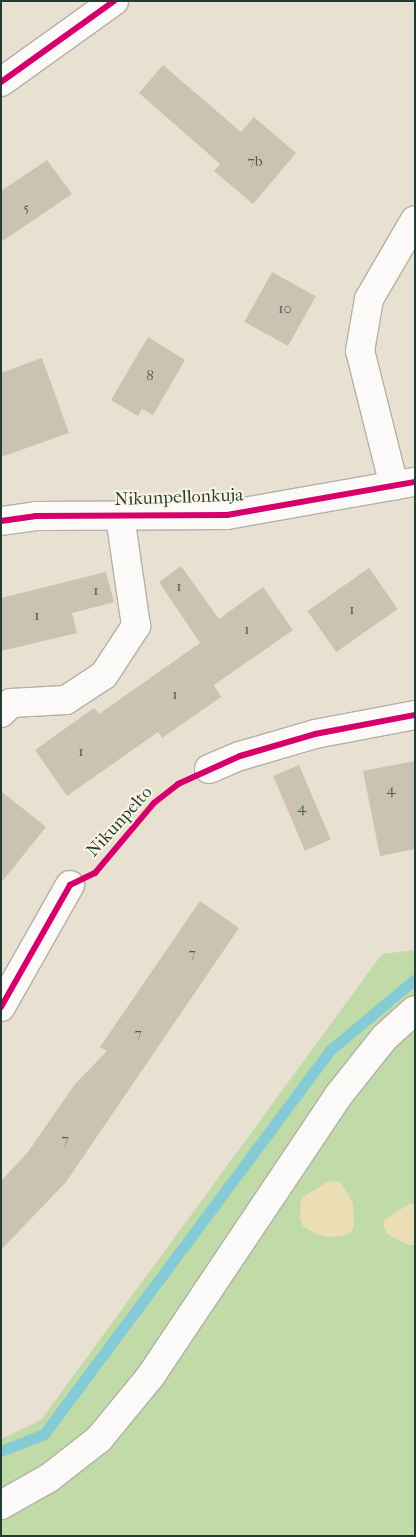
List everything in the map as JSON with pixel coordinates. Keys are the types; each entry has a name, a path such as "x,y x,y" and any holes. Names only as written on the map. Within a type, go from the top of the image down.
{"street":[{"path":"1,82 114,1"},
{"path":"404,484 360,352 369,299 415,220"},
{"name":"Nikunpellonkuja","path":"1,521 35,516 227,515 404,484"},
{"path":"1,713 11,703 66,700 104,675 136,626 120,516"},
{"path":"209,769 240,756 315,734 415,715"},
{"path":"1,1007 70,885"},
{"path":"1,1505 49,1478 98,1439 150,1377 338,1096 385,1037 415,1010"}],"green space":[{"path":"415,950 415,1536 1,1536 1,1439 41,1420 382,954"}],"sand":[{"path":"329,1181 340,1182 353,1203 354,1226 351,1232 343,1236 325,1237 314,1233 303,1226 300,1219 301,1198"},
{"path":"409,1204 415,1205 415,1245 408,1245 387,1234 384,1226 384,1220"}],"building":[{"path":"163,65 241,132 254,117 296,153 253,204 214,171 220,164 139,93"},
{"path":"47,160 72,194 1,242 1,191"},
{"path":"272,272 316,296 288,346 244,322"},
{"path":"148,337 185,360 153,415 142,409 138,416 111,400"},
{"path":"42,358 69,433 1,457 1,373"},
{"path":"181,566 219,619 263,587 293,630 214,685 221,697 162,738 158,732 67,796 35,750 94,708 99,714 200,643 159,582"},
{"path":"369,568 398,609 336,652 308,611"},
{"path":"106,572 114,602 72,613 77,633 1,651 1,598"},
{"path":"415,761 415,849 380,856 363,771"},
{"path":"299,765 331,840 305,851 273,776"},
{"path":"1,791 46,827 1,883"},
{"path":"200,901 239,928 66,1182 1,1250 1,1181 28,1152 75,1084 107,1051 100,1047"}],"waterway":[{"path":"1,1451 44,1434 329,1051 415,979"}],"cycle path":[{"path":"1,82 114,1"},
{"path":"1,521 35,516 227,515 415,482"},
{"name":"Nikunpelto","path":"1,1007 70,885 95,873 154,803 178,784 240,756 315,734 415,715"}]}
